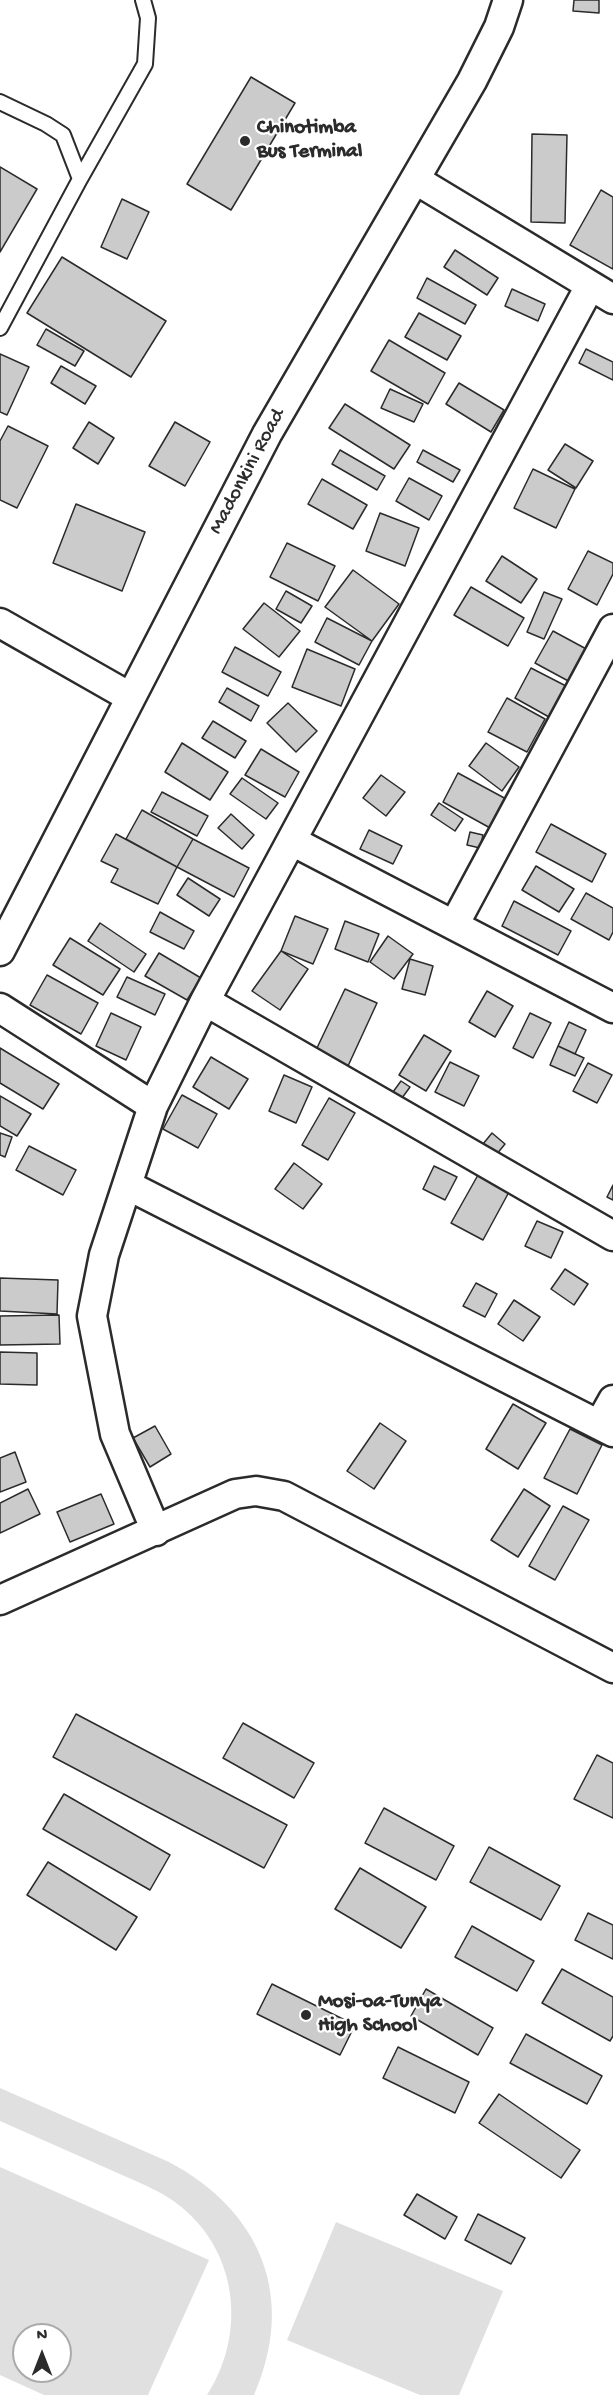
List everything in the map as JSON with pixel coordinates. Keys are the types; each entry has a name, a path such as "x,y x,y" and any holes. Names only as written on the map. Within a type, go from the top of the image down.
{"street":[{"name":"Madonkini Road","path":"0,951 267,434 472,81 499,27 508,0"},
{"path":"156,1531 115,1434 92,1316 104,1254 153,1106 205,1001 292,841 601,293 416,180"},
{"path":"0,623 130,697"},
{"path":"454,925 613,629"},
{"path":"292,841 613,1008"},
{"path":"205,1001 613,1236"},
{"path":"0,1008 153,1106"},
{"path":"127,1185 606,1428 613,1400"},
{"path":"0,1600 235,1494 256,1491 284,1496 613,1668"}],"lane":[{"path":"0,328 145,64 148,18 143,0"},
{"path":"0,102 63,135 80,179"}],"shaded area":[{"path":"0,2088 169,2162 201,2182 227,2205 248,2231 262,2260 270,2291 272,2324 266,2359 254,2395 207,2395 219,2372 227,2348 231,2324 231,2299 226,2275 217,2251 204,2230 186,2211 157,2191 0,2121"},
{"path":"0,2167 209,2260 148,2395 44,2395 18,2383 72,2383 72,2323 12,2323 12,2380 0,2375"},
{"path":"336,2222 503,2291 459,2395 420,2395 287,2340"}],"building":[{"path":"574,0 599,0 599,13 573,11"},
{"path":"251,77 295,103 231,210 187,184"},
{"path":"532,134 567,135 565,223 531,222"},
{"path":"0,167 37,189 0,252"},
{"path":"601,190 613,197 613,269 570,245"},
{"path":"122,199 149,212 127,259 101,247"},
{"path":"455,250 498,278 487,295 444,267"},
{"path":"62,257 166,321 131,377 27,313"},
{"path":"427,278 476,305 465,324 417,298"},
{"path":"512,289 545,304 538,321 505,306"},
{"path":"419,313 461,336 447,360 405,337"},
{"path":"46,329 84,351 75,366 37,345"},
{"path":"389,340 445,373 428,404 371,371"},
{"path":"586,349 613,362 613,380 579,363"},
{"path":"0,354 29,367 7,415 0,412"},
{"path":"61,366 96,386 85,404 51,383"},
{"path":"459,383 504,410 491,432 446,404"},
{"path":"390,389 423,404 414,422 381,408"},
{"path":"345,404 410,445 394,469 329,428"},
{"path":"89,422 114,438 98,464 73,448"},
{"path":"175,422 210,442 185,486 149,466"},
{"path":"8,426 48,446 17,508 0,500 0,441"},
{"path":"565,444 593,461 576,488 548,470"},
{"path":"340,450 385,476 377,490 332,464"},
{"path":"423,450 460,470 453,482 417,462"},
{"path":"533,469 575,489 556,528 514,508"},
{"path":"409,478 442,496 429,520 396,501"},
{"path":"322,479 367,505 353,529 308,504"},
{"path":"76,504 145,532 122,591 53,563"},
{"path":"380,513 419,528 405,566 366,551"},
{"path":"287,543 335,566 318,601 270,577"},
{"path":"588,551 613,563 613,574 597,605 568,589"},
{"path":"502,556 537,579 521,603 486,581"},
{"path":"353,570 399,604 372,641 325,607"},
{"path":"471,587 524,618 508,646 454,615"},
{"path":"286,591 312,606 301,623 276,609"},
{"path":"544,592 562,599 544,639 527,632"},
{"path":"264,603 300,631 279,657 243,629"},
{"path":"327,618 372,641 359,665 315,642"},
{"path":"553,631 590,651 572,683 535,663"},
{"path":"235,647 281,672 268,696 222,672"},
{"path":"307,649 355,669 341,706 292,687"},
{"path":"531,668 566,686 549,717 515,698"},
{"path":"227,688 259,706 251,721 219,702"},
{"path":"507,698 545,719 527,752 488,732"},
{"path":"288,703 317,731 296,752 267,723"},
{"path":"213,721 246,741 235,758 202,738"},
{"path":"182,743 228,772 210,800 165,772"},
{"path":"486,743 519,767 502,791 469,766"},
{"path":"261,749 299,772 285,797 245,775"},
{"path":"458,773 508,800 492,829 443,802"},
{"path":"381,775 405,792 386,816 363,798"},
{"path":"242,778 278,803 266,819 230,794"},
{"path":"162,792 208,816 197,836 151,812"},
{"path":"439,803 463,819 455,831 431,815"},
{"path":"142,810 193,839 177,867 126,839"},
{"path":"231,814 254,835 242,849 218,828"},
{"path":"551,824 606,854 592,882 536,852"},
{"path":"369,830 402,846 393,864 360,849"},
{"path":"470,832 483,835 480,848 467,845"},
{"path":"116,834 177,867 158,904 111,882 118,869 101,861"},
{"path":"193,839 249,868 234,897 177,867"},
{"path":"536,866 574,889 559,912 522,890"},
{"path":"188,878 220,899 209,916 177,895"},
{"path":"586,893 613,908 613,932 609,940 571,919"},
{"path":"514,901 571,931 558,955 502,926"},
{"path":"160,912 194,931 184,949 150,932"},
{"path":"295,916 328,929 313,964 281,951"},
{"path":"345,921 379,934 368,962 335,949"},
{"path":"100,923 146,954 134,972 88,941"},
{"path":"388,936 413,954 394,979 370,962"},
{"path":"70,938 120,969 103,995 53,965"},
{"path":"281,951 308,969 280,1010 252,991"},
{"path":"159,953 201,978 187,1000 145,976"},
{"path":"410,959 433,966 425,995 402,989"},
{"path":"47,975 98,1003 81,1034 30,1005"},
{"path":"127,977 165,994 155,1015 117,997"},
{"path":"345,989 377,1003 348,1066 316,1050"},
{"path":"487,991 513,1006 495,1037 469,1022"},
{"path":"111,1013 141,1027 126,1060 96,1046"},
{"path":"530,1013 551,1023 533,1058 513,1048"},
{"path":"569,1022 586,1030 575,1054 558,1046"},
{"path":"424,1035 451,1051 426,1091 399,1075"},
{"path":"558,1046 584,1058 575,1076 550,1065"},
{"path":"0,1048 59,1084 43,1109 0,1083"},
{"path":"211,1057 248,1079 229,1109 193,1087"},
{"path":"450,1062 479,1076 464,1106 435,1092"},
{"path":"588,1063 612,1075 597,1103 573,1091"},
{"path":"284,1075 312,1087 296,1123 269,1111"},
{"path":"401,1081 410,1087 402,1098 393,1092"},
{"path":"182,1095 217,1114 198,1148 163,1129"},
{"path":"0,1096 31,1114 17,1136 0,1126"},
{"path":"329,1098 355,1113 328,1160 302,1145"},
{"path":"0,1133 12,1137 5,1157 0,1155"},
{"path":"492,1133 505,1144 496,1155 483,1144"},
{"path":"29,1146 76,1170 63,1195 16,1170"},
{"path":"294,1163 322,1184 303,1209 275,1189"},
{"path":"434,1166 457,1177 445,1200 423,1189"},
{"path":"478,1175 509,1192 483,1240 451,1223"},
{"path":"613,1185 613,1200 607,1197"},
{"path":"537,1221 563,1232 551,1258 525,1246"},
{"path":"565,1269 588,1284 574,1305 551,1289"},
{"path":"0,1278 58,1280 57,1314 0,1311"},
{"path":"476,1283 497,1294 485,1317 463,1306"},
{"path":"514,1300 540,1317 523,1341 498,1324"},
{"path":"59,1315 60,1344 0,1345 0,1316"},
{"path":"0,1352 37,1353 37,1385 0,1384"},
{"path":"513,1404 546,1423 518,1469 486,1449"},
{"path":"380,1423 406,1441 374,1489 347,1471"},
{"path":"155,1426 171,1454 150,1467 133,1438"},
{"path":"570,1429 602,1445 577,1494 544,1478"},
{"path":"15,1452 26,1482 0,1492 0,1458"},
{"path":"28,1489 40,1514 0,1533 0,1503"},
{"path":"524,1489 550,1506 518,1557 491,1540"},
{"path":"101,1494 114,1524 70,1542 57,1512"},
{"path":"563,1506 589,1520 555,1580 529,1566"},
{"path":"76,1714 287,1825 264,1868 53,1757"},
{"path":"243,1723 314,1763 294,1798 223,1758"},
{"path":"597,1755 613,1763 613,1818 574,1799"},
{"path":"64,1794 170,1855 150,1890 43,1829"},
{"path":"384,1808 454,1846 436,1880 365,1843"},
{"path":"489,1847 560,1886 541,1920 470,1882"},
{"path":"48,1862 137,1917 116,1950 27,1895"},
{"path":"360,1868 426,1907 401,1948 335,1909"},
{"path":"588,1913 613,1925 613,1959 575,1940"},
{"path":"472,1926 534,1961 517,1991 455,1957"},
{"path":"562,1969 613,1997 613,2036 610,2041 542,2003"},
{"path":"272,1984 355,2025 340,2055 257,2014"},
{"path":"426,1989 493,2028 478,2055 411,2016"},
{"path":"526,2034 602,2076 587,2104 510,2063"},
{"path":"398,2047 469,2082 455,2113 383,2078"},
{"path":"499,2094 580,2150 561,2178 479,2123"},
{"path":"417,2194 457,2217 445,2239 404,2215"},
{"path":"478,2214 525,2238 511,2264 465,2240"}],"place":[{"name":"Chinotimba Bus Terminal","path":"245,141"},
{"name":"Mosi-oa-Tunya High School","path":"306,2015"}]}
